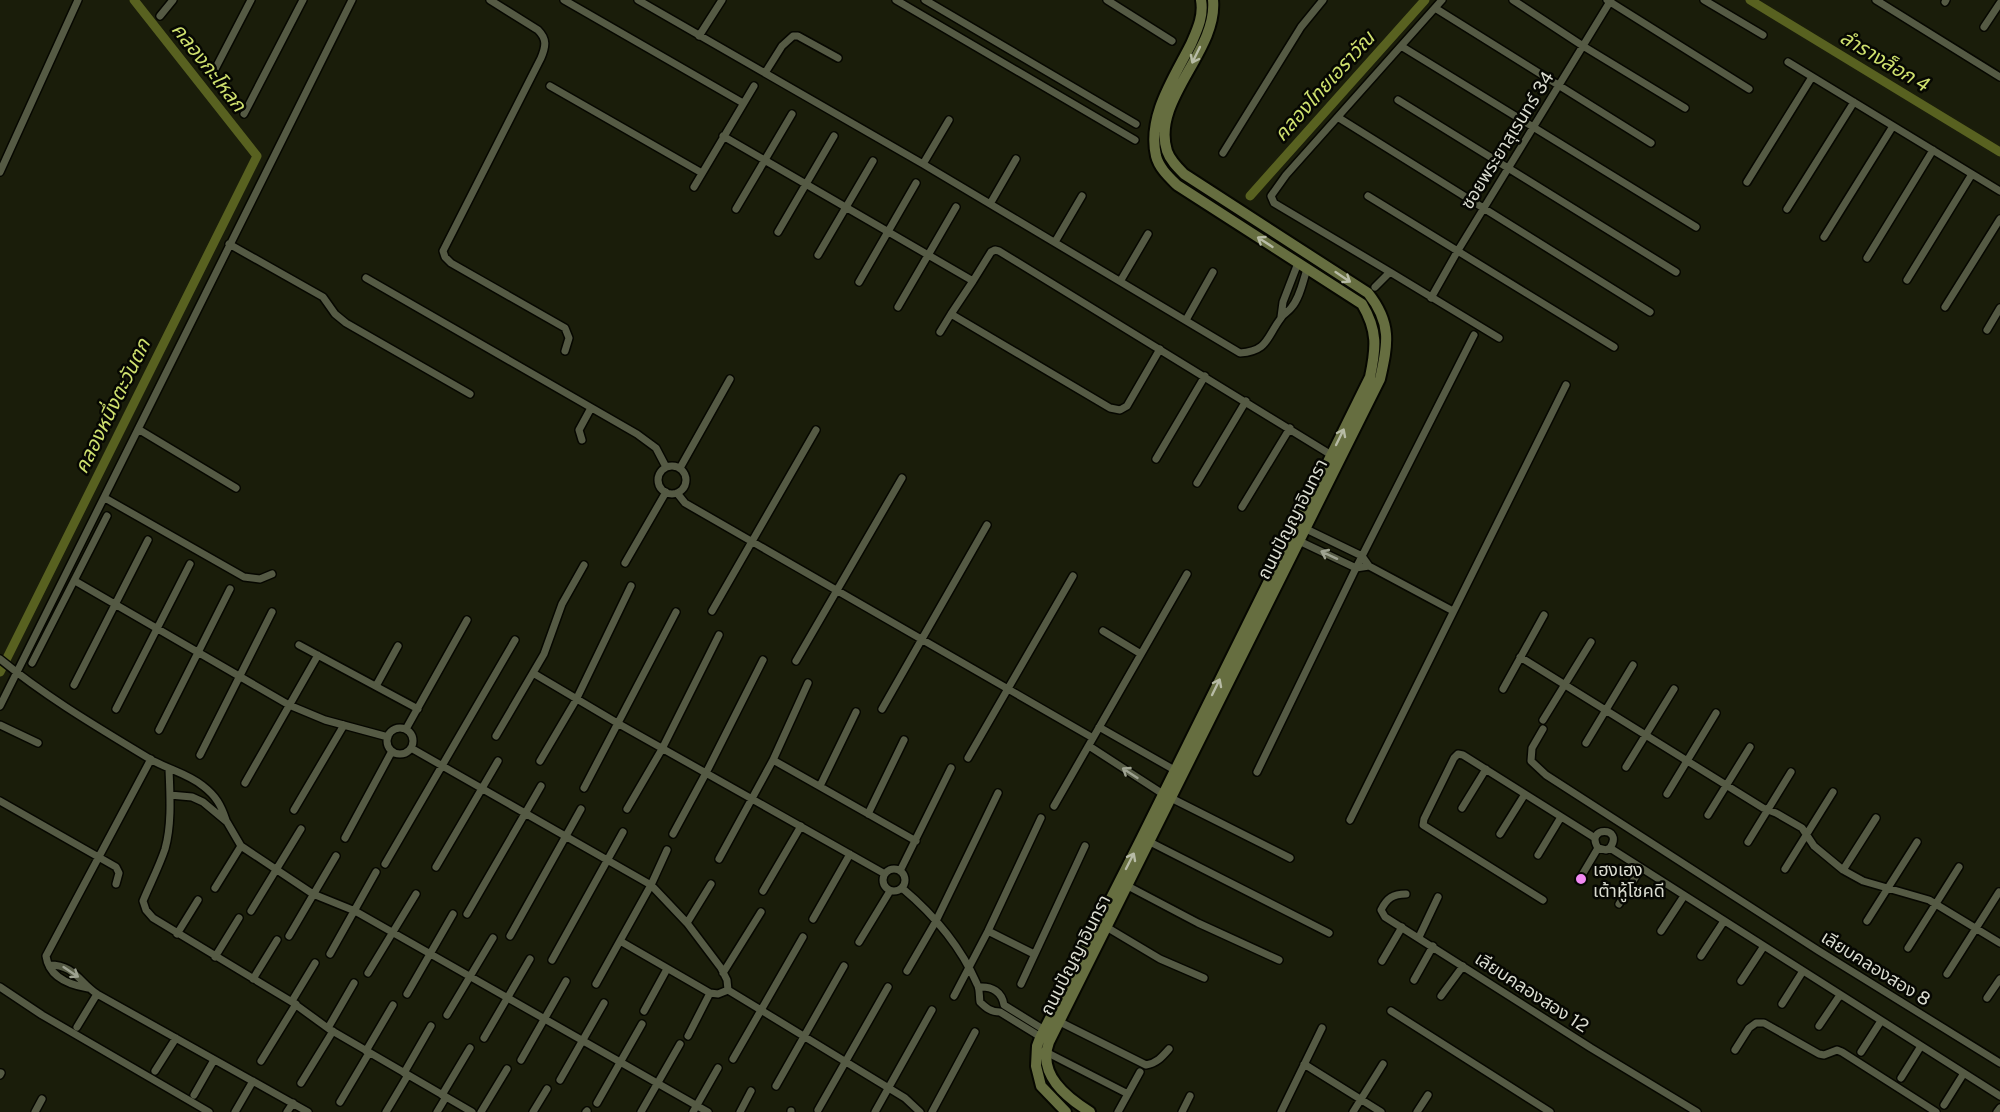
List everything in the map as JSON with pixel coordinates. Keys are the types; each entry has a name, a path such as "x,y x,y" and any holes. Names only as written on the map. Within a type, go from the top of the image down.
{"street":[{"path":"0,172 78,0"},
{"path":"160,16 173,0"},
{"path":"212,75 251,0"},
{"path":"244,114 303,0"},
{"path":"0,706 15,671 105,498 352,0"},
{"path":"490,0 538,30 543,35 545,45 541,58 443,252 451,262 565,328 569,338 565,351"},
{"path":"564,0 743,103"},
{"path":"638,0 923,164 1240,352 1253,352 1265,344 1281,317 1292,308 1296,300 1303,266"},
{"path":"699,36 722,0"},
{"path":"897,0 1135,140"},
{"path":"925,0 1136,124"},
{"path":"1107,0 1172,41"},
{"name":"ถนนปัญญาอินทรา","path":"1202,0 1200,24 1159,109 1154,132 1156,157 1165,173 1177,185 1362,304 1368,314 1376,348 1370,377 1336,457"},
{"name":"ถนนปัญญาอินทรา","path":"1046,1039 1294,539 1336,457 1380,379 1387,347 1384,324 1378,307 1368,293 1184,174 1173,163 1167,151 1165,131 1170,111 1210,26 1213,0"},
{"path":"1224,153 1301,27 1323,0"},
{"path":"1442,0 1286,175 1271,196 1274,203 1498,338"},
{"path":"1513,0 1685,108"},
{"path":"1704,0 1763,35"},
{"path":"1876,0 2000,76"},
{"path":"1609,1 1749,89"},
{"name":"ซอยพระยาสุเรนทร์ 34","path":"1431,298 1457,251 1609,1"},
{"path":"1984,27 2000,3"},
{"path":"1435,8 1651,144"},
{"path":"765,73 782,46 793,36 798,36 838,58"},
{"path":"1401,46 1696,227"},
{"path":"1788,62 2000,191"},
{"path":"1747,182 1812,77"},
{"path":"550,86 702,173"},
{"path":"694,187 754,86"},
{"path":"1398,100 1676,272"},
{"path":"1787,209 1854,102"},
{"path":"736,209 792,114"},
{"path":"1339,118 1650,312"},
{"path":"923,164 949,120"},
{"path":"1824,237 1893,126"},
{"path":"723,136 973,282"},
{"path":"778,232 834,136"},
{"path":"1867,258 1933,150"},
{"path":"990,204 1016,159"},
{"path":"818,255 873,161"},
{"path":"1908,280 1972,174"},
{"path":"859,282 916,183"},
{"path":"1054,242 1082,196"},
{"path":"1368,196 1614,347"},
{"path":"898,307 956,207"},
{"path":"1945,307 2000,219"},
{"path":"1121,280 1148,234"},
{"path":"229,244 322,297 335,314 346,323 471,394"},
{"path":"940,332 991,252 999,251 1336,457"},
{"path":"1281,317 1283,302 1303,266"},
{"path":"1186,320 1213,272"},
{"path":"1375,287 1390,272"},
{"path":"366,278 656,448 666,467"},
{"path":"1987,330 2000,308"},
{"path":"951,314 1110,408 1120,410 1127,406 1160,350"},
{"path":"1257,772 1356,568 1474,335"},
{"path":"1156,459 1205,376"},
{"path":"680,468 730,379"},
{"path":"1350,820 1566,385"},
{"path":"1197,483 1246,401"},
{"path":"582,441 579,430 591,408"},
{"path":"1242,507 1290,428"},
{"path":"138,429 236,488"},
{"path":"712,610 816,430"},
{"path":"666,467 680,468 685,474 686,481 677,493 666,492 661,488 659,476 666,467"},
{"path":"796,661 902,478"},
{"path":"625,563 666,492"},
{"path":"677,493 685,503 1094,738"},
{"path":"105,498 243,577 260,579 272,574"},
{"path":"32,663 107,516"},
{"path":"882,709 987,525"},
{"path":"1301,527 1362,556 1369,566 1453,610"},
{"path":"1294,539 1356,568 1369,566"},
{"path":"74,685 148,540"},
{"path":"116,709 190,564"},
{"path":"496,736 548,645 562,604 584,565"},
{"path":"1054,806 1187,574"},
{"path":"968,758 1073,576"},
{"path":"75,581 289,705 344,725 388,737"},
{"path":"540,761 576,700 630,586"},
{"path":"159,730 230,589"},
{"path":"200,755 272,612"},
{"path":"584,788 676,612"},
{"path":"1503,689 1544,615"},
{"path":"405,729 467,620"},
{"path":"1103,631 1141,654"},
{"path":"627,809 662,749 719,635"},
{"path":"385,864 515,640"},
{"path":"1543,720 1591,642"},
{"path":"299,645 418,709"},
{"path":"376,686 398,646"},
{"path":"245,783 318,655"},
{"path":"1520,657 1726,785 1790,820 1807,835 1814,846 1843,870 1863,881 1929,900 2000,943"},
{"path":"0,659 46,694 151,759 198,782 214,795 241,846 313,894 355,911 657,1083 695,1109 708,1112"},
{"path":"673,834 763,660"},
{"path":"1586,743 1633,665"},
{"path":"533,673 576,700 885,874"},
{"path":"719,859 773,760 808,683"},
{"path":"1626,767 1674,689"},
{"path":"820,786 856,712"},
{"path":"1667,794 1716,713"},
{"path":"0,725 38,743"},
{"path":"294,810 344,725"},
{"path":"1099,727 1180,772"},
{"path":"395,729 405,729 412,737 411,748 402,754 392,751 388,744 388,737 395,729"},
{"name":"เลียบคลองสอง 8","path":"1543,729 1532,748 1531,761 1535,767 1819,951 2000,1063"},
{"path":"868,814 904,740"},
{"path":"1089,746 1167,796 1290,858"},
{"path":"1708,815 1750,747"},
{"path":"411,748 651,885 687,923 723,973 727,980 728,990"},
{"path":"345,838 392,751"},
{"path":"1543,900 1423,825 1454,758 1458,754 1462,755 1595,838"},
{"path":"88,988 63,981 49,965 46,956 151,759"},
{"path":"773,760 916,841"},
{"path":"436,867 498,761"},
{"path":"900,871 951,768"},
{"path":"169,769 170,795 165,849 143,901 146,910 153,918 294,1003 330,1030 472,1112"},
{"path":"1462,808 1486,770"},
{"path":"1748,842 1791,772"},
{"path":"467,914 541,786"},
{"path":"1785,869 1833,792"},
{"path":"907,971 936,921 998,793"},
{"path":"1500,834 1525,794"},
{"path":"170,795 192,797 203,802 227,822"},
{"name":"ถนนปัญญาอินทรา","path":"1066,1112 1041,1086 1036,1066 1037,1046 1060,1022 1108,928 1124,884 1150,842 1167,796"},
{"path":"0,801 118,869 116,884"},
{"path":"510,936 581,809"},
{"path":"1538,855 1561,817"},
{"path":"954,996 988,931 1041,818"},
{"path":"1843,870 1876,818"},
{"path":"763,891 801,826"},
{"path":"251,911 301,829"},
{"path":"1604,831 1614,837 1614,843 1610,848 1606,850 1598,848 1595,838 1599,833 1604,831"},
{"path":"552,960 623,832"},
{"path":"1150,842 1329,933"},
{"path":"1867,921 1917,842"},
{"path":"215,888 241,846"},
{"path":"1021,984 1085,846"},
{"path":"1579,880 1598,848"},
{"path":"1610,848 2000,1096"},
{"path":"596,984 651,885 667,850"},
{"path":"813,919 850,854"},
{"path":"289,936 336,856"},
{"path":"1908,948 1959,867"},
{"path":"1618,904 1641,868"},
{"path":"895,869 900,871 905,876 902,888 890,891 883,880 885,874 895,869"},
{"path":"330,954 376,872"},
{"path":"687,923 711,884"},
{"path":"1124,884 1198,923 1279,960"},
{"path":"902,888 936,921 979,987 980,1002 994,1012 1002,1008"},
{"path":"859,942 890,891"},
{"path":"1947,974 1999,892"},
{"path":"368,973 416,894"},
{"name":"เลียบคลองสอง 12","path":"1406,894 1394,895 1381,910 1385,917 1591,1048 1697,1112"},
{"path":"1661,931 1684,896"},
{"path":"1419,937 1438,897"},
{"path":"177,933 198,900"},
{"path":"723,973 761,912"},
{"path":"407,994 453,914"},
{"path":"215,957 239,918"},
{"path":"1701,956 1724,921"},
{"path":"1382,960 1402,927"},
{"path":"1108,928 1160,959 1204,978"},
{"path":"988,931 1034,954"},
{"path":"733,1059 802,937"},
{"path":"447,1015 493,938"},
{"path":"253,979 277,940"},
{"path":"620,941 710,993 718,994 728,990"},
{"path":"1414,980 1432,946"},
{"path":"1741,981 1764,946"},
{"path":"484,1038 530,959"},
{"path":"261,1061 315,963"},
{"path":"49,965 66,967 97,994 308,1112"},
{"path":"776,1086 802,1036 844,966"},
{"path":"1441,996 1463,966"},
{"path":"644,1011 667,969"},
{"path":"1782,1004 1803,971"},
{"path":"1988,998 2000,979"},
{"path":"521,1060 567,981"},
{"path":"301,1083 354,983"},
{"path":"979,987 988,986 998,992 1003,1000 1002,1008"},
{"path":"0,987 209,1112"},
{"path":"818,1110 888,987"},
{"path":"728,990 905,1098 920,1112"},
{"path":"688,1035 710,993"},
{"path":"77,1027 97,994"},
{"path":"1819,1026 1840,995"},
{"path":"560,1080 604,1004"},
{"path":"340,1102 393,1005"},
{"path":"1002,1008 1128,1094"},
{"path":"875,1112 932,1010"},
{"path":"1391,1011 1550,1112"},
{"path":"1861,1052 1881,1021"},
{"path":"1060,1022 1146,1065 1160,1059 1169,1049"},
{"path":"1735,1050 1749,1028 1756,1023 1764,1023 1819,1054 1824,1055 1837,1050 1842,1052 1936,1112"},
{"path":"597,1103 642,1024"},
{"path":"386,1112 431,1026"},
{"path":"1281,1112 1322,1028"},
{"path":"932,1112 975,1032"},
{"path":"155,1071 176,1038"},
{"path":"1046,1039 1051,1079 1070,1099 1090,1112"},
{"path":"641,1112 680,1044"},
{"path":"1901,1078 1921,1046"},
{"path":"437,1112 470,1048"},
{"path":"194,1095 214,1060"},
{"path":"1304,1064 1381,1112"},
{"path":"1353,1112 1383,1065"},
{"path":"695,1109 718,1068"},
{"path":"481,1112 507,1069"},
{"path":"1118,1112 1140,1072"},
{"path":"1944,1105 1964,1073"},
{"path":"235,1112 253,1081"},
{"path":"533,1112 547,1089"},
{"path":"741,1112 751,1091"},
{"path":"1417,1112 1428,1095"},
{"path":"1182,1112 1190,1096"},
{"path":"35,1112 42,1099"},
{"path":"287,1112 293,1103"},
{"path":"1997,1112 2000,1108"}],"waterway":[{"name":"คลองหนึ่งตะวันตก","path":"0,672 257,156 134,0"},
{"name":"คลองไทยเอราวัณ","path":"1250,196 1425,0"},
{"name":"ลำรางล็อก 4","path":"1750,0 2000,152"}],"place":[{"name":"เฮงเฮง เต้าหู้โชคดี","path":"1581,879"}],"water label":[{"name":"คลองกะโหลก","path":"209,67"}]}
